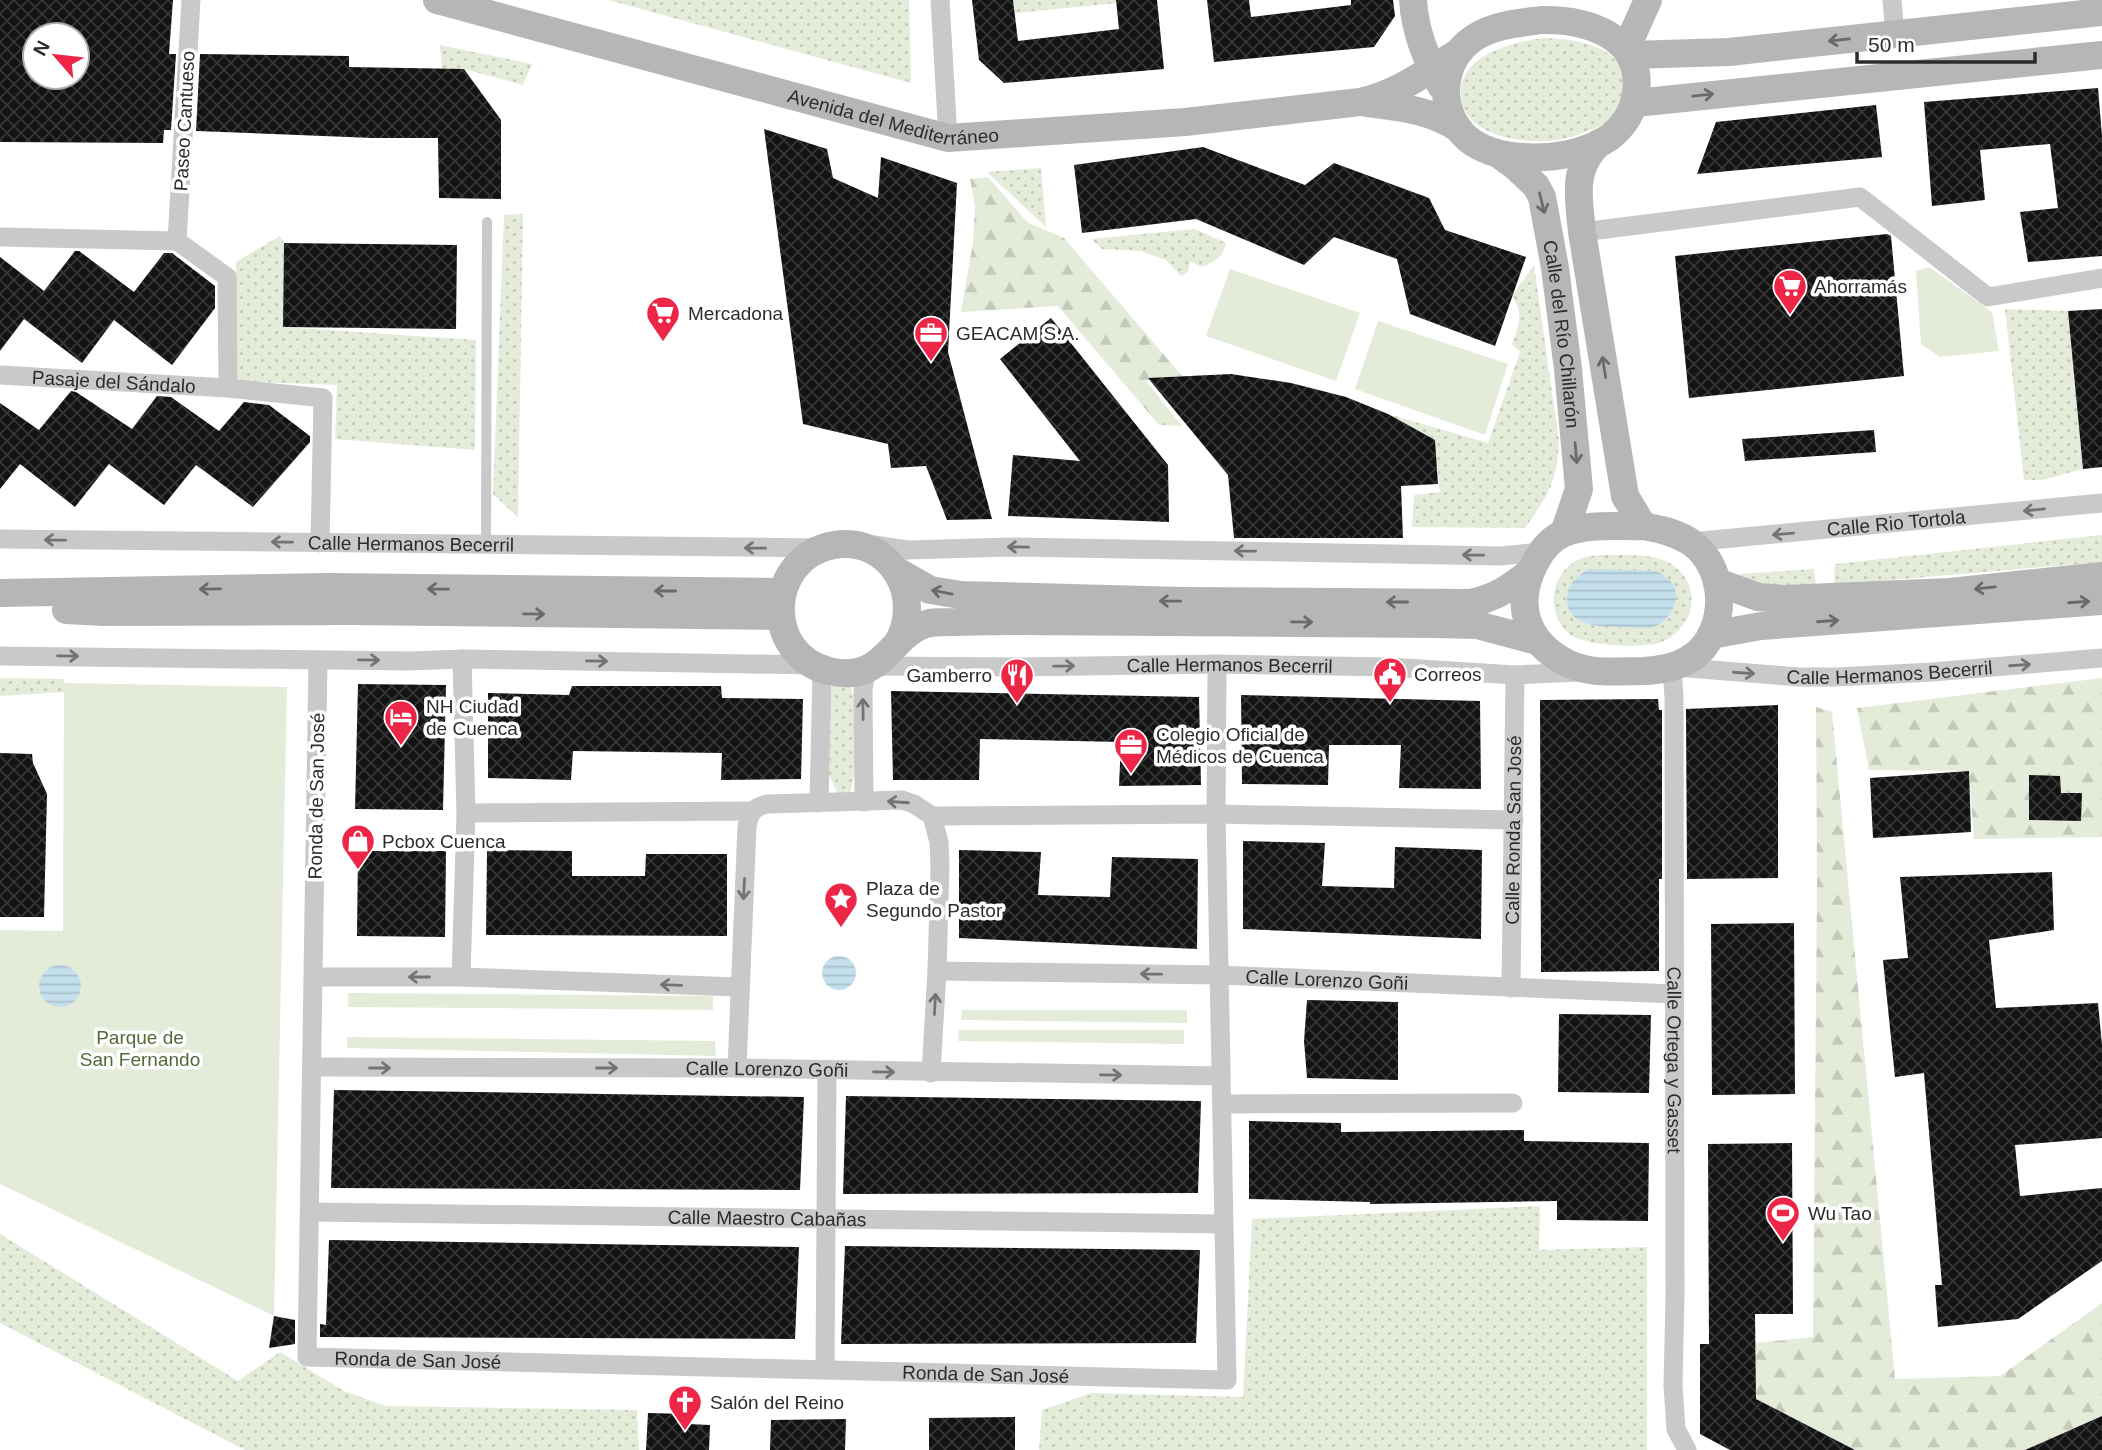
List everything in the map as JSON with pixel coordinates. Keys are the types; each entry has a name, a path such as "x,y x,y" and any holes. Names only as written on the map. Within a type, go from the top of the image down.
{"main road":[{"name":"Avenida del Mediterráneo","path":"437,0 478,5 948,138 1185,122 1360,102"},
{"path":"1413,0 1420,42 1446,96"},
{"path":"1628,52 1648,0"},
{"path":"1628,52 1729,52 2102,12"},
{"path":"1360,102 1434,115 1447,120 1477,145 1498,154 1548,157 1571,153 1599,143 1621,127 1629,116 1635,103 1636,75 1628,52 1602,32 1563,20 1514,24 1488,31 1467,43 1448,73 1448,108 1459,129"},
{"path":"1360,102 1385,95 1406,85 1459,52"},
{"path":"1635,103 2102,55"},
{"name":"Calle del Río Chillarón","path":"1599,143 1590,151 1581,168 1578,193 1582,232 1625,496 1643,526"},
{"name":"Calle del Río Chillarón","path":"1498,154 1536,186 1542,197 1555,268 1579,489 1564,533"},
{"path":"857,546 878,555 895,570 930,590 961,595 1184,601 1470,603 1489,600 1507,589 1553,540 1564,533 1585,527 1643,526 1662,529 1691,542 1711,565 1720,601 1712,635 1694,656 1674,668 1586,671 1554,656 1537,641 1530,628 1524,601 1525,588 1535,562"},
{"name":"Calle Hermanos Becerril","path":"823,548 834,545 857,546"},
{"path":"818,667 804,659 792,647 784,632 781,604 795,567 823,548"},
{"path":"895,570 904,585 908,611 905,628 897,644"},
{"path":"1717,582 1758,597 1785,599 1950,592 2102,576"},
{"path":"0,593 328,587 505,590 781,604"},
{"path":"1712,635 1761,626 2102,601"},
{"path":"0,608 104,612 781,604"},
{"path":"874,666 911,633 929,623 1015,621 1477,625 1537,641"},
{"name":"Calle Hermanos Becerril","path":"818,667 837,673 850,673 874,666"}],"street":[{"name":"Paseo Cantueso","path":"177,241 191,0"},
{"path":"940,0 948,138"},
{"path":"1892,0 1895,34"},
{"path":"1582,232 1860,197 1988,297 2102,278"},
{"path":"0,237 177,241 227,277 228,388 323,398 320,543"},
{"name":"Pasaje del Sándalo","path":"0,375 228,388"},
{"name":"Calle Rio Tortola","path":"1691,542 2102,503"},
{"name":"Calle Hermanos Becerril","path":"0,539 823,548"},
{"name":"Calle Hermanos Becerril","path":"857,546 869,543 908,550 1010,547 1500,556 1535,562"},
{"name":"Calle Hermanos Becerril","path":"0,656 409,661 462,659 818,667"},
{"path":"461,977 466,813 462,659"},
{"name":"Calle Hermanos Becerril","path":"1674,668 1836,677 2102,659"},
{"name":"Ronda de San José","path":"318,660 307,1357 1227,1380 1224,1224"},
{"path":"1217,664 1216,814 1224,1224"},
{"name":"Calle Hermanos Becerril","path":"874,666 1217,664 1389,667 1515,674 1586,671"},
{"path":"864,802 863,690 865,677 874,666"},
{"path":"818,667 819,803"},
{"name":"Calle Ortega y Gasset","path":"1674,668 1673,1403 1676,1429 1687,1450"},
{"name":"Calle Ronda San José","path":"1511,988 1515,674"},
{"path":"737,1068 747,827 752,811 758,806 902,800 914,804 932,816 1216,814 1514,820"},
{"path":"466,813 752,811"},
{"path":"931,1073 940,866 939,842 932,816"},
{"name":"Calle Lorenzo Goñi","path":"937,971 1219,975 1674,994"},
{"path":"313,977 461,977 740,987"},
{"name":"Calle Lorenzo Goñi","path":"312,1068 737,1068 1221,1076"},
{"path":"825,1370 827,1071"},
{"path":"1222,1104 1513,1103"},
{"name":"Calle Maestro Cabañas","path":"310,1212 1224,1224"}],"lane":[{"path":"486,544 487,222"}],"green space":[{"path":"608,0 909,0 911,83"},
{"path":"1013,0 1116,0 1117,3 1015,13"},
{"path":"1543,38 1569,40 1596,47 1617,62 1622,73 1623,87 1621,101 1615,112 1597,127 1575,136 1554,140 1533,141 1501,136 1475,123 1466,112 1461,98 1462,83 1468,71 1488,54 1516,43"},
{"path":"440,45 532,64 523,85 464,69 442,69"},
{"path":"1041,168 1046,227 987,172"},
{"path":"988,177 1027,222 1064,238 1182,376 1146,381 1182,426 1159,425 1058,306 961,312 973,243 975,206 970,179"},
{"path":"523,214 518,517 493,494 504,215"},
{"path":"1195,229 1226,243 1225,248 1217,259 1201,267 1190,261 1188,272 1181,276 1166,260 1141,251 1102,249 1091,239"},
{"path":"280,236 284,243 283,327 476,340 475,450 335,439 337,385 235,381 236,262"},
{"path":"1534,265 1559,441 1556,468 1550,488 1525,528 1412,527 1414,495 1440,492 1435,441 1388,414 1488,443 1520,352 1512,344 1519,314 1512,296"},
{"path":"1929,267 1992,312 1999,351 1940,357 1921,344 1916,271"},
{"path":"1230,269 1360,313 1336,381 1206,336"},
{"path":"2005,309 2068,311 2083,469 2042,480 2024,480"},
{"path":"1378,321 1508,364 1485,435 1355,389"},
{"path":"2102,535 2102,562 1834,585 1835,564"},
{"path":"1600,555 1649,556 1671,564 1680,571 1689,585 1691,604 1688,617 1677,632 1653,644 1615,645 1578,639 1563,627 1558,618 1554,598 1559,578 1565,569 1577,560"},
{"path":"1814,569 1816,586 1796,588 1756,585 1739,574"},
{"path":"0,678 64,679 64,692 0,696"},
{"path":"2102,678 2102,837 1974,839 1969,771 1869,770 1857,708"},
{"path":"842,680 850,683 853,694 856,754 850,793 838,794 829,775 830,688"},
{"name":"Parque de San Fernando","path":"64,683 287,687 274,1316 0,1184 0,930 63,931"},
{"path":"1816,707 1832,712 1895,1379 2000,1376 2102,1303 2102,1416 2025,1450 1855,1450 1756,1399 1756,1343 1813,1337"},
{"path":"348,993 713,996 713,1010 348,1007"},
{"path":"962,1010 1187,1010 1187,1023 961,1020"},
{"path":"959,1030 1184,1030 1184,1044 958,1041"},
{"path":"347,1037 715,1041 716,1056 347,1048"},
{"path":"1540,1206 1539,1250 1647,1247 1647,1450 1039,1450 1042,1410 1091,1393 1243,1397 1252,1219"},
{"path":"0,1234 238,1381 280,1352 344,1391 385,1406 637,1410 639,1450 245,1450 0,1323"}],"water":[{"path":"1590,569 1656,571 1670,580 1675,589 1671,612 1662,622 1646,628 1597,625 1579,620 1572,615 1568,607 1568,591 1575,580"},
{"path":"839,956 851,961 856,973 851,985 839,990 827,985 822,973 827,961"},
{"path":"60,965 75,971 81,986 75,1001 60,1007 45,1001 39,986 45,971"}],"building":[{"path":"0,0 173,0 169,54 176,54 171,130 164,130 163,143 0,142"},
{"path":"972,0 1013,0 1018,41 1119,29 1116,0 1157,0 1164,69 1004,83 979,60"},
{"path":"1207,0 1249,0 1251,17 1351,5 1351,0 1393,0 1395,16 1374,47 1214,62"},
{"path":"200,54 349,56 349,67 464,69 501,120 501,199 439,198 438,138 196,131"},
{"path":"2098,88 2102,136 2102,256 2028,262 2020,212 2058,208 2050,144 1980,150 1985,200 1932,206 1924,102"},
{"path":"1876,105 1882,157 1697,174 1716,122"},
{"path":"764,129 827,149 833,178 878,198 881,157 957,183 948,352 992,519 947,520 926,466 891,468 888,444 803,424"},
{"path":"1203,147 1305,185 1334,163 1429,198 1445,230 1526,257 1495,346 1410,314 1397,259 1334,237 1304,265 1196,219 1082,233 1074,165"},
{"name":"Ahorramás","path":"1887,234 1891,236 1904,376 1689,398 1675,256"},
{"path":"284,243 457,245 456,329 283,327"},
{"path":"75,251 79,251 134,292 164,253 172,253 215,286 215,308 172,365 114,320 82,363 24,319 0,351 0,257 44,291"},
{"path":"2102,309 2102,467 2083,469 2068,311"},
{"path":"1051,318 1168,465 1169,522 1008,516 1013,455 1080,461 1000,359"},
{"path":"1231,374 1291,383 1346,397 1388,414 1435,440 1438,484 1401,486 1403,538 1234,538 1228,475 1148,378"},
{"path":"71,391 132,429 157,396 171,397 219,431 244,402 269,405 310,436 310,442 253,507 196,465 164,505 109,464 75,507 20,464 0,489 0,403 39,430"},
{"path":"1874,430 1876,452 1745,461 1742,439"},
{"name":"NH Ciudad de Cuenca","path":"358,684 446,685 443,810 355,809"},
{"path":"572,686 721,686 722,698 803,699 801,779 721,780 722,753 573,751 571,780 488,778 488,693 569,695"},
{"path":"891,691 1199,697 1201,785 1119,786 1121,742 980,739 979,780 893,780"},
{"path":"1241,695 1480,701 1481,789 1399,788 1401,745 1329,745 1328,785 1242,784"},
{"path":"1658,699 1659,710 1662,710 1659,971 1541,972 1540,700"},
{"path":"1778,705 1778,878 1687,879 1686,709"},
{"path":"0,753 32,754 33,763 47,794 44,917 0,917"},
{"path":"1969,771 1971,832 1873,838 1870,778"},
{"path":"2029,775 2060,776 2061,793 2082,793 2081,821 2029,820"},
{"path":"1243,841 1325,843 1322,886 1394,888 1395,847 1482,850 1481,939 1243,929"},
{"path":"487,850 572,851 572,876 645,876 646,854 727,854 727,936 486,935"},
{"path":"959,850 1041,852 1038,895 1110,897 1112,857 1198,859 1197,949 959,938"},
{"path":"358,851 446,851 445,937 357,936"},
{"path":"2052,872 2054,930 1989,940 1996,1008 2098,1003 2102,1045 2102,1138 2015,1145 2020,1196 2102,1188 2102,1261 2018,1319 1938,1327 1935,1285 1942,1285 1924,1073 1895,1077 1883,960 1908,958 1900,877"},
{"path":"1794,923 1795,1094 1712,1095 1711,924"},
{"path":"1307,1000 1398,1002 1398,1080 1307,1078 1304,1041"},
{"path":"1559,1014 1651,1015 1649,1093 1558,1092"},
{"path":"334,1090 804,1097 800,1190 331,1188"},
{"path":"846,1096 1201,1101 1198,1193 843,1194"},
{"path":"1249,1121 1341,1123 1341,1132 1524,1130 1524,1141 1649,1143 1648,1221 1557,1220 1557,1201 1370,1204 1249,1199"},
{"path":"1792,1143 1793,1314 1755,1314 1756,1399 1855,1450 1730,1450 1700,1434 1700,1344 1709,1344 1708,1144"},
{"path":"329,1240 799,1247 795,1339 320,1337 320,1324 326,1325"},
{"path":"845,1246 1200,1250 1196,1343 841,1344"},
{"path":"274,1316 295,1320 295,1344 269,1348"},
{"name":"Salón del Reino","path":"648,1413 688,1414 688,1424 710,1425 709,1450 646,1450"},
{"path":"2102,1416 2102,1450 2025,1450"},
{"path":"1015,1417 1015,1450 929,1450 929,1418"},
{"path":"846,1419 845,1450 770,1450 771,1420"}],"place":[{"name":"Ahorramás","path":"1790,316"},
{"name":"Mercadona","path":"663,343"},
{"name":"GEACAM S.A.","path":"931,363"},
{"name":"Correos","path":"1390,704"},
{"name":"Gamberro","path":"1017,705"},
{"name":"NH Ciudad de Cuenca","path":"401,747"},
{"name":"Colegio Oficial de Médicos de Cuenca","path":"1131,775"},
{"name":"Pcbox Cuenca","path":"358,871"},
{"name":"Plaza de Segundo Pastor","path":"841,929"},
{"name":"Wu Tao","path":"1783,1243"},
{"name":"Salón del Reino","path":"685,1432"}]}
